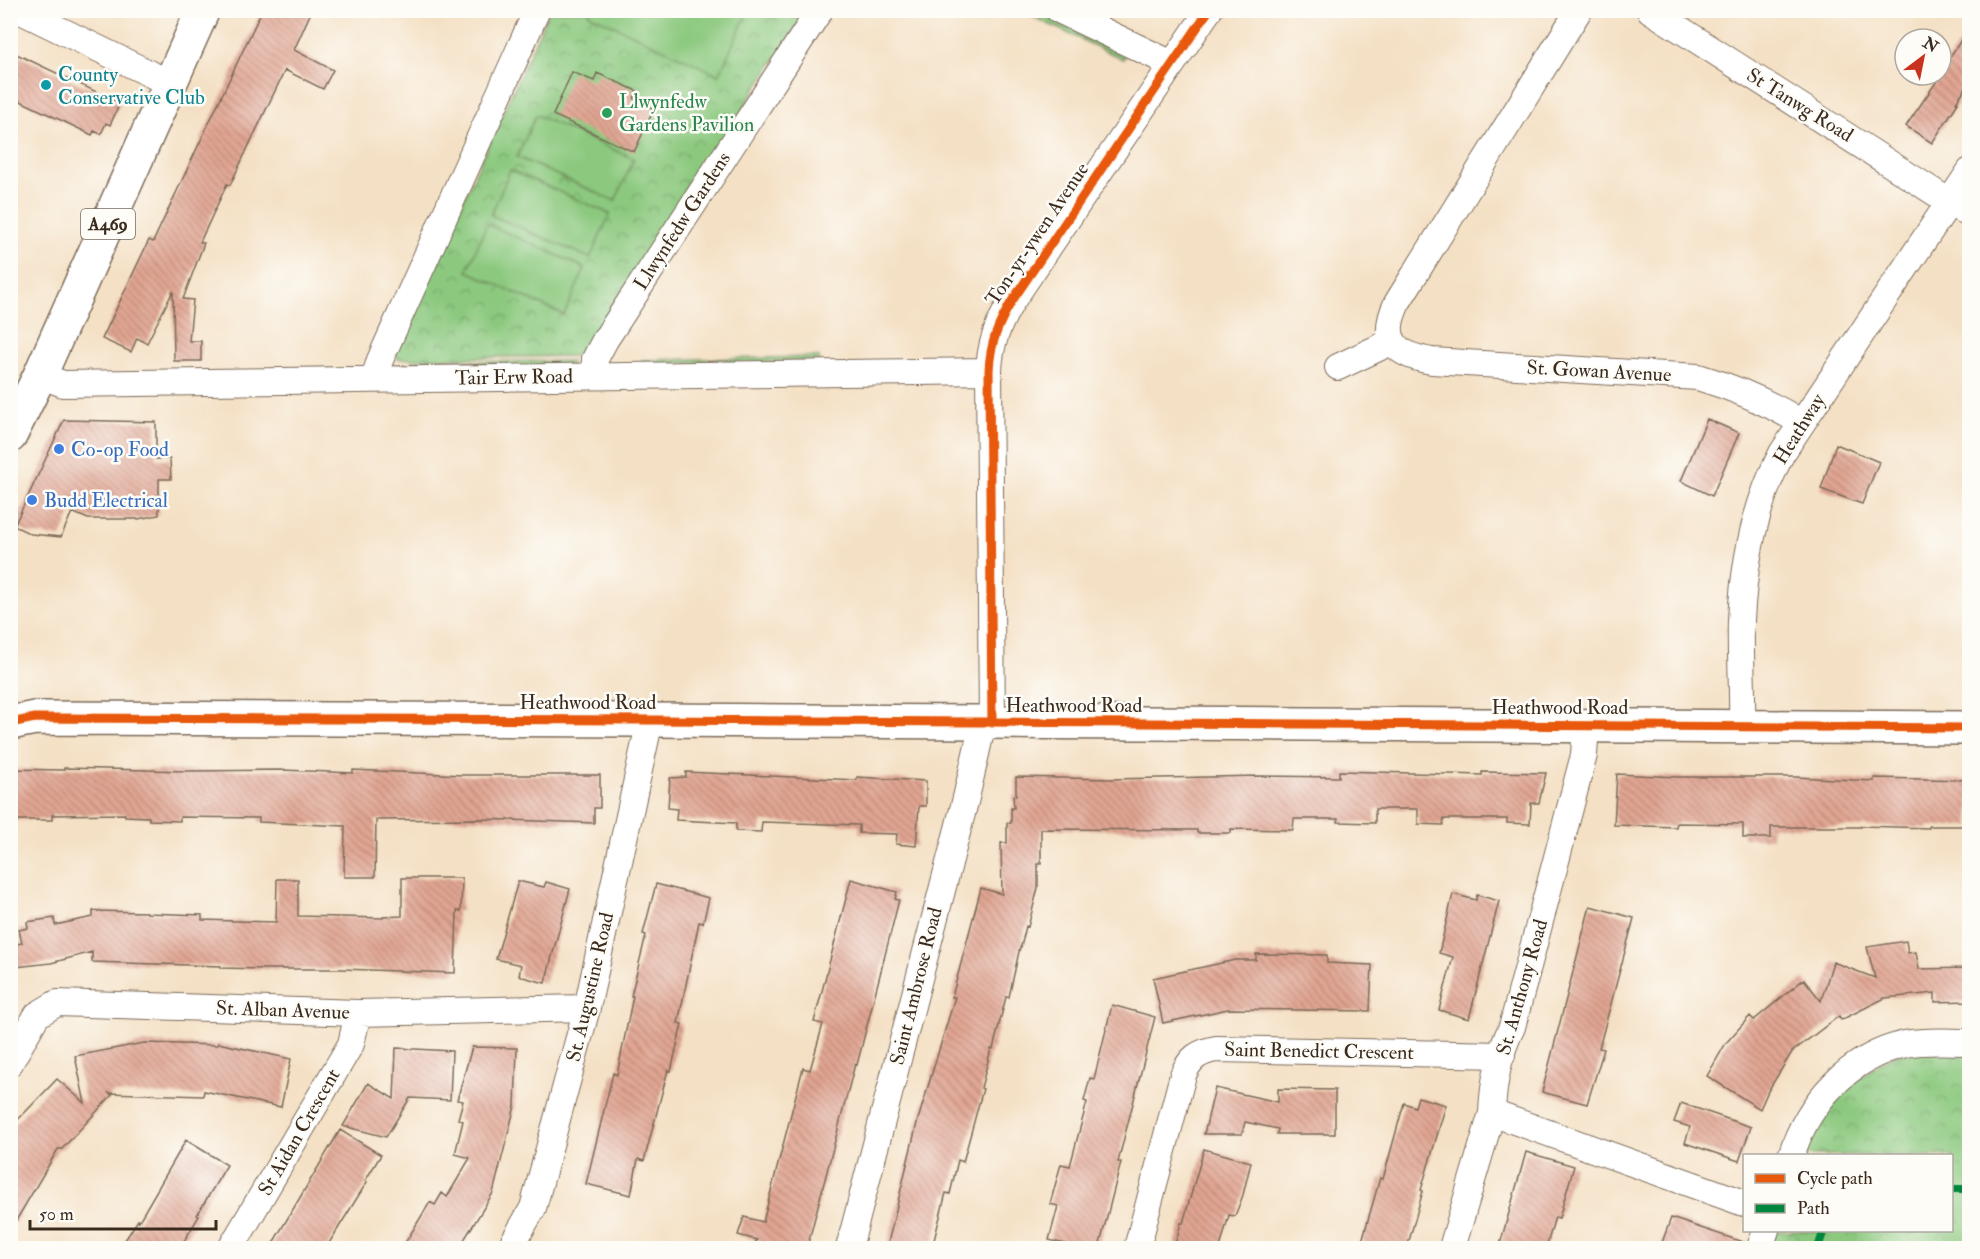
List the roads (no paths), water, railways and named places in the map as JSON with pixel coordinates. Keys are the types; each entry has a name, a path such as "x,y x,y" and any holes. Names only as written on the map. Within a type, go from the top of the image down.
{"street":[{"path":"19,10 171,84"},
{"name":"A469","path":"10,436 40,375 203,10"},
{"path":"374,379 380,360 537,10"},
{"name":"Llwynfedw Gardens","path":"594,375 595,359 605,340 820,10"},
{"path":"1059,10 1172,64"},
{"name":"Ton-yr-ywen Avenue","path":"987,723 989,371 993,340 1004,315 1209,10"},
{"path":"1338,367 1393,342 1389,331 1390,318 1398,303 1579,10"},
{"name":"St Tanwg Road","path":"1650,10 1959,208"},
{"name":"Heathway","path":"1742,726 1741,622 1749,554 1769,477 1802,423 1959,208 1970,171"},
{"name":"St. Gowan Avenue","path":"1393,342 1401,351 1414,358 1432,361 1698,377 1721,384 1769,405 1802,423"},
{"name":"Tair Erw Road","path":"40,375 63,384 989,371"},
{"name":"Heathwood Road","path":"19,718 1970,728"},
{"name":"St. Augustine Road","path":"510,1248 533,1208 587,1008 650,720"},
{"name":"Saint Ambrose Road","path":"849,1248 987,723"},
{"name":"St. Anthony Road","path":"1452,1248 1492,1113 1493,1091 1502,1055 1512,1027 1584,755 1586,725"},
{"name":"St. Alban Avenue","path":"10,1063 37,1015 57,1003 358,1013 587,1008"},
{"name":"St Aidan Crescent","path":"231,1248 351,1044 358,1013"},
{"path":"1791,1154 1808,1116 1822,1096 1839,1078 1859,1063 1885,1050 1907,1044 1970,1042"},
{"name":"Saint Benedict Crescent","path":"1137,1248 1183,1075 1192,1058 1203,1051 1216,1049 1502,1055"},
{"path":"1492,1113 1743,1203"},
{"path":"1760,1248 1765,1232"}],"place":[{"name":"County Conservative Club","path":"46,85"},
{"name":"Llwynfedw Gardens Pavilion","path":"607,113"},
{"name":"Co-op Food","path":"59,449"},
{"name":"Budd Electrical","path":"32,500"}]}
